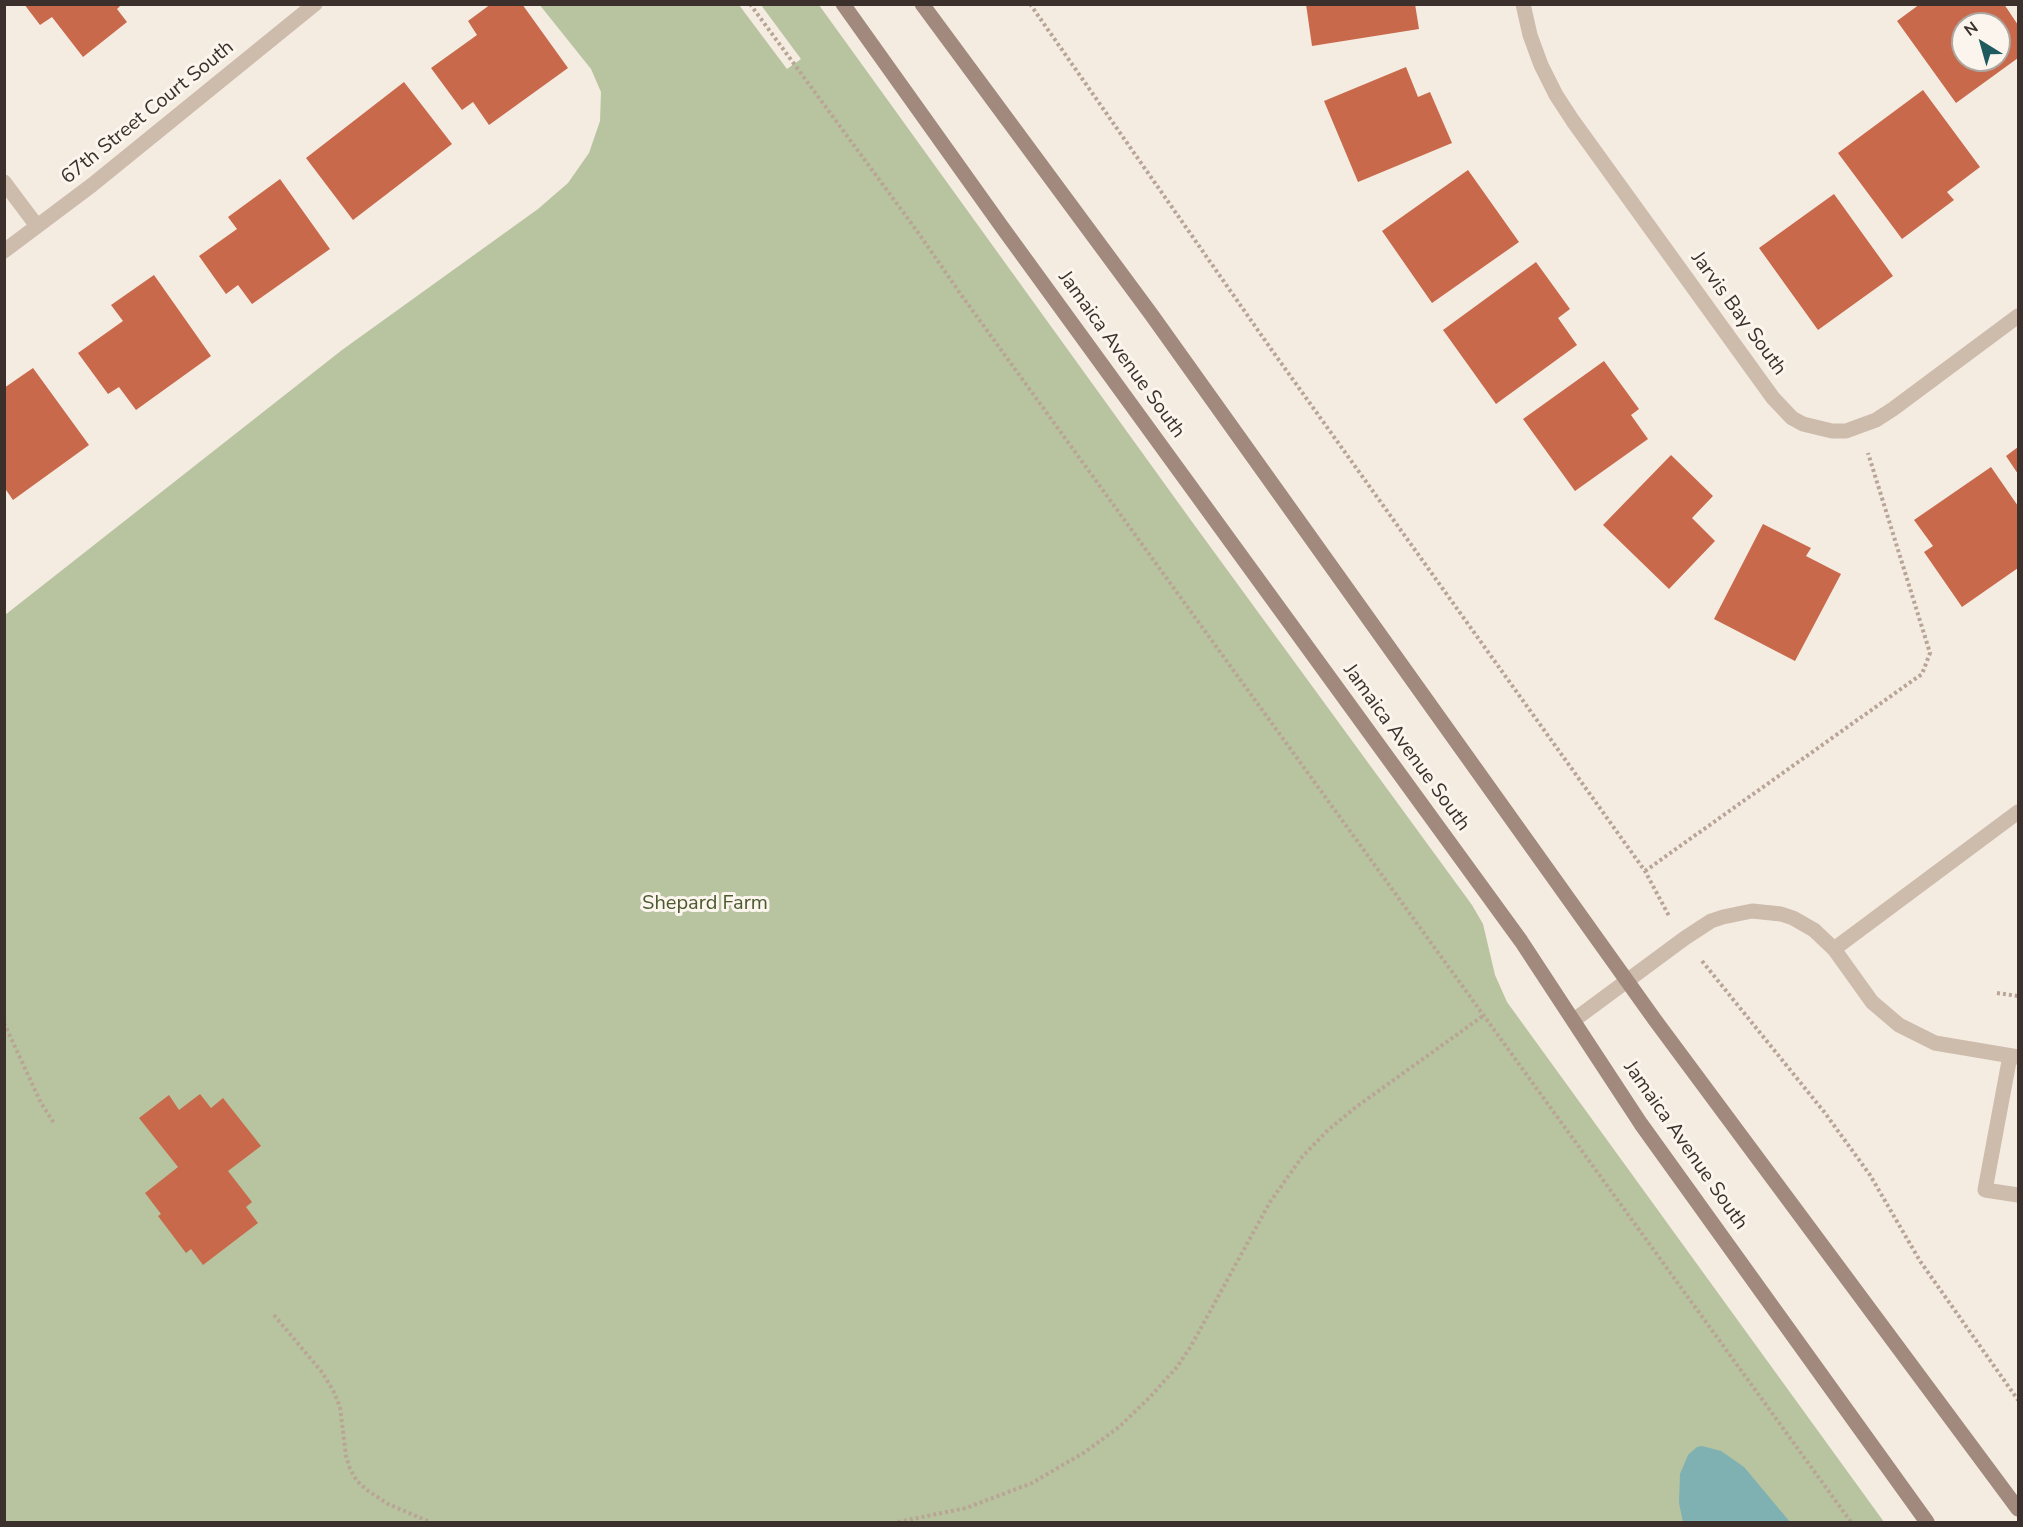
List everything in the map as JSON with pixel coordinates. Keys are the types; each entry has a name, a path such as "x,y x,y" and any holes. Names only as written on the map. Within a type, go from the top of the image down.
{"street":[{"name":"67th Street Court South","path":"4,251 101,178 315,4"},
{"name":"Jamaica Avenue South","path":"843,4 1002,227 1501,914 1574,1020 1641,1124 1927,1522"},
{"path":"922,4 1151,314 1655,1020 2019,1509"},
{"name":"Jarvis Bay South","path":"1523,4 1530,35 1541,65 1556,95 1773,398 1787,414 1803,424 1832,431 1846,431 1860,427 1893,409 2019,316"},
{"path":"4,182 37,226"},
{"path":"1834,949 2019,812"},
{"path":"1574,1020 1711,921 1752,911 1781,914 1803,922 1834,949 1872,1002 1899,1025 1935,1043 2014,1057 1986,1190 2019,1195"}],"path":[{"path":"750,4 917,231 1851,1522"},
{"path":"1030,4 1278,358 1645,871 1663,909 1716,981 1825,1113 1870,1175 1920,1261 2019,1400"},
{"path":"1645,871 1922,674 1930,653 1860,427"},
{"path":"1997,993 2019,996"},
{"path":"898,1522 966,1508 1032,1483 1085,1452 1119,1427 1156,1391 1191,1346 1270,1202 1302,1157 1328,1130 1356,1107 1484,1015"},
{"path":"4,1023 41,1102 54,1123"},
{"path":"274,1315 321,1371 333,1390 340,1407 346,1456 357,1481 388,1504 430,1522"}],"green space":[{"name":"Shepard Farm","path":"539,4 739,5 787,69 801,59 761,5 819,5 1472,905 1483,924 1495,975 1507,1002 1884,1522 5,1522 5,615 342,350 538,209 568,183 589,153 600,121 601,92 591,69"}],"water":[{"path":"1702,1446 1721,1451 1744,1467 1790,1522 1683,1522 1679,1503 1680,1474 1688,1455 1697,1447"}],"building":[{"path":"24,4 122,4 117,9 127,22 83,57 52,17 40,25"},
{"path":"491,4 522,4 568,68 489,125 473,102 462,110 431,68 477,35 468,21"},
{"path":"1306,4 1415,4 1419,29 1312,46"},
{"path":"1920,4 2004,4 2009,12 1951,12 1951,72 1999,72 1956,103 1897,21"},
{"path":"2011,14 2018,25 2018,58 2011,63"},
{"path":"1406,67 1418,97 1430,92 1452,143 1358,182 1324,101"},
{"path":"404,82 452,144 353,220 306,158"},
{"path":"1923,90 1980,167 1947,192 1954,200 1902,239 1838,153"},
{"path":"1468,170 1519,242 1432,303 1382,231"},
{"path":"280,179 330,249 252,304 238,285 226,294 199,256 237,229 228,217"},
{"path":"1834,194 1893,276 1818,330 1759,248"},
{"path":"1536,262 1570,309 1558,318 1577,345 1496,404 1443,330"},
{"path":"154,275 211,356 136,410 119,387 108,394 78,353 123,321 111,305"},
{"path":"1604,361 1639,409 1631,415 1648,439 1575,491 1523,419"},
{"path":"33,368 89,445 13,500 4,487 4,388"},
{"path":"2018,447 2018,474 2006,456"},
{"path":"1671,455 1713,496 1692,518 1715,541 1669,589 1603,525"},
{"path":"1991,467 2018,506 2018,568 1962,607 1924,552 1933,546 1914,520"},
{"path":"1763,524 1811,548 1806,556 1841,574 1795,661 1714,619"},
{"path":"200,1094 211,1108 223,1098 261,1146 228,1171 252,1202 246,1207 258,1223 203,1265 191,1249 186,1253 158,1216 161,1214 145,1193 178,1167 139,1118 169,1095 179,1110"}]}
